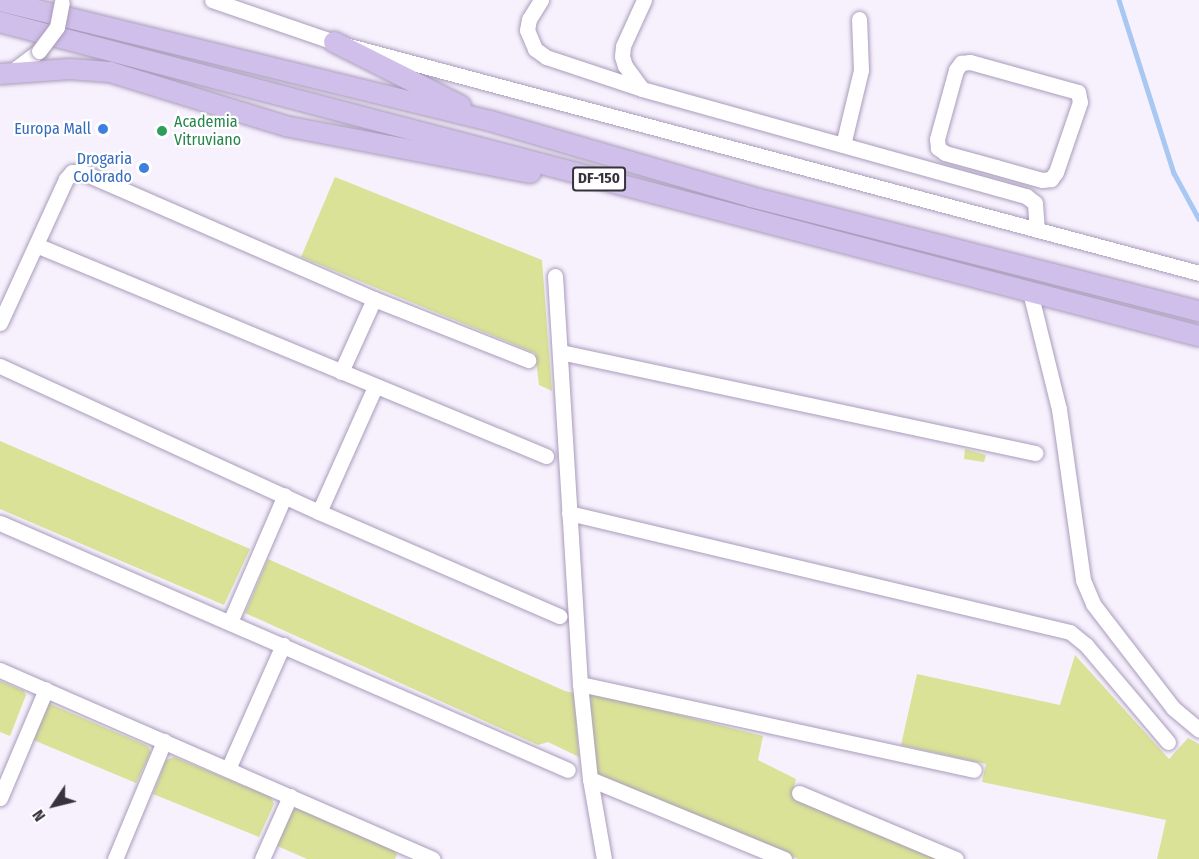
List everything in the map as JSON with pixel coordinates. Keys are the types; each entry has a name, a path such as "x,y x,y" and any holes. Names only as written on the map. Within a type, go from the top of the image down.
{"main road":[{"name":"DF-150","path":"0,1 490,121 751,196 1199,311"},
{"name":"DF-150","path":"0,22 1199,336"},
{"path":"334,42 490,121"},
{"path":"4,76 70,69 110,72 285,126 667,197"}],"street":[{"path":"212,0 334,42 1199,273"},
{"path":"542,0 530,19 527,30 535,49 546,57 642,89 1026,196 1035,203 1037,230"},
{"path":"642,89 626,66 622,56 622,46 644,0"},
{"path":"4,76 39,51 57,27 62,1"},
{"path":"843,145 861,70 859,19"},
{"path":"969,62 1078,92 1080,102 1054,176 1042,180 996,167 945,153 938,148 937,139 957,66 969,62"},
{"path":"992,186 996,167"},
{"path":"0,323 66,179 72,172 82,172 374,299 528,360"},
{"path":"36,245 546,456"},
{"path":"555,276 580,684 590,779 604,859"},
{"path":"1030,292 1059,409 1083,580 1093,604 1173,708 1199,730"},
{"path":"341,372 374,299"},
{"path":"560,352 1035,453"},
{"path":"0,366 319,512 559,616"},
{"path":"319,512 375,387"},
{"path":"230,622 285,495"},
{"path":"568,513 1070,632 1086,645 1168,742"},
{"path":"0,523 568,770"},
{"path":"228,769 283,645"},
{"path":"0,670 290,796 407,854 433,859"},
{"path":"580,684 974,770"},
{"path":"0,798 46,689"},
{"path":"115,859 164,741"},
{"path":"590,779 784,859"},
{"path":"799,793 956,859"},
{"path":"262,859 290,796"}],"green space":[{"path":"335,177 542,260 552,391 539,385 535,353 301,257"},
{"path":"0,441 250,549 224,605 0,509"},
{"path":"965,449 986,455 984,462 964,459"},
{"path":"268,559 574,693 579,757 548,742 538,745 245,613"},
{"path":"1075,655 1169,759 1188,738 1199,744 1199,859 1157,859 1166,820 982,782 986,764 901,745 917,674 1060,705"},
{"path":"0,681 24,691 26,695 10,736 0,732"},
{"path":"589,692 763,736 758,760 796,779 792,795 939,859 798,859 598,776 595,772 586,694"},
{"path":"48,703 148,746 151,752 136,783 31,739"},
{"path":"174,757 271,797 274,804 259,837 153,794 166,760"},
{"path":"297,808 394,850 397,855 395,859 307,859 275,845 291,811"}],"waterway":[{"path":"1119,0 1174,173 1199,219"}],"place":[{"name":"Europa Mall","path":"103,129"},
{"name":"Academia Vitruviano","path":"162,131"},
{"name":"Drogaria Colorado","path":"144,168"}]}
